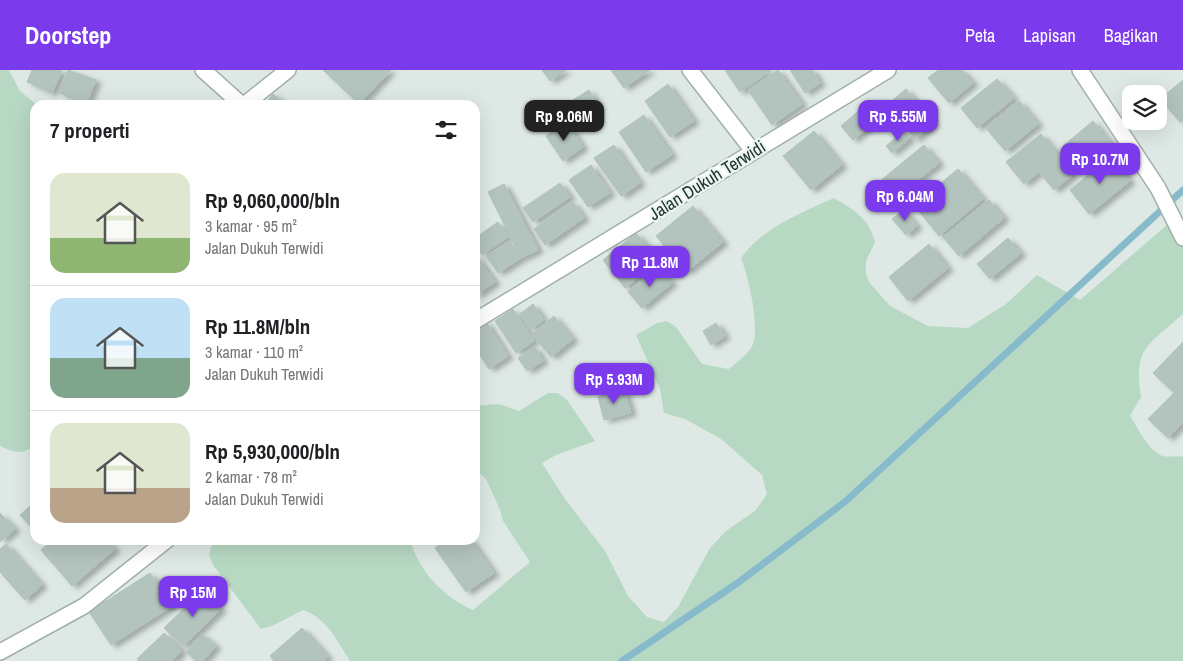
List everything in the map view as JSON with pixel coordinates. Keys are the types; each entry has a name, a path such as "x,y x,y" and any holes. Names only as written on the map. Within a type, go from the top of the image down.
{"street":[{"path":"203,70 237,100"},
{"path":"249,100 288,70"},
{"path":"690,70 754,151"},
{"name":"Jalan Dukuh Terwidi","path":"480,318 888,70"},
{"path":"1080,70 1158,188 1183,238"},
{"path":"0,652 84,606 161,545"}],"green space":[{"path":"0,70 9,70 20,91 31,100 30,448 26,451 18,452 0,446"},
{"path":"834,198 848,207 865,221 872,234 875,242 866,261 866,273 869,282 890,306 928,326 968,328 1006,304 1037,275 1080,300 1176,217 1183,219 1183,314 1146,348 1139,367 1141,397 1130,416 1144,439 1158,454 1165,457 1183,457 1183,661 350,661 325,624 303,610 272,626 261,629 213,565 209,555 212,545 412,545 419,562 434,582 452,598 473,610 530,562 503,521 486,479 480,474 480,406 499,404 519,411 548,393 558,393 567,400 595,441 556,455 542,463 565,499 605,551 628,596 647,617 664,622 678,607 710,548 726,531 756,510 767,494 762,475 721,439 685,419 664,413 660,389 636,335 657,323 667,321 676,327 702,364 729,369 746,354 754,340 755,317 753,304 741,258 760,238 783,222"}],"building":[{"path":"32,70 62,70 52,93 27,82"},
{"path":"68,70 96,80 88,100 76,100 59,93"},
{"path":"323,70 391,70 363,100 355,100"},
{"path":"542,70 566,70 550,81"},
{"path":"611,70 650,70 624,88"},
{"path":"725,70 772,70 740,92"},
{"path":"778,70 802,104 772,125 748,90"},
{"path":"790,70 812,70 820,83 805,93"},
{"path":"938,70 962,70 973,83 949,103 928,78"},
{"path":"997,79 1014,98 977,128 961,108"},
{"path":"1183,80 1183,120 1180,122 1167,107 1167,93"},
{"path":"668,84 694,121 670,137 645,101"},
{"path":"906,89 934,124 915,139 887,105"},
{"path":"589,90 598,104 583,114 573,100"},
{"path":"273,94 281,100 268,100"},
{"path":"1019,101 1038,124 1005,151 986,128"},
{"path":"868,103 880,117 853,140 841,126"},
{"path":"644,115 672,155 646,172 619,132"},
{"path":"1093,121 1113,146 1084,170 1063,146"},
{"path":"566,122 583,147 563,161 546,136"},
{"path":"814,131 842,165 811,190 783,156"},
{"path":"904,131 910,138 892,153 886,146"},
{"path":"1041,134 1059,156 1024,184 1006,162"},
{"path":"614,145 640,183 621,196 594,158"},
{"path":"924,145 939,163 894,200 879,182"},
{"path":"1110,157 1130,181 1089,214 1070,190"},
{"path":"1059,158 1073,175 1054,190 1040,173"},
{"path":"591,165 610,193 588,207 569,180"},
{"path":"958,169 983,199 939,236 914,205"},
{"path":"560,183 570,197 533,222 523,208"},
{"path":"504,184 538,250 521,258 488,192"},
{"path":"989,200 1004,218 959,256 943,237"},
{"path":"573,202 584,218 545,245 534,229"},
{"path":"693,206 723,242 686,272 656,236"},
{"path":"904,210 917,226 906,235 892,219"},
{"path":"498,222 508,237 482,255 480,252 480,235"},
{"path":"636,233 659,260 625,288 603,260"},
{"path":"1008,238 1021,253 990,279 977,264"},
{"path":"509,241 521,258 498,273 486,256"},
{"path":"929,244 948,268 908,301 889,277"},
{"path":"480,261 495,282 480,292"},
{"path":"658,267 672,283 642,308 628,292"},
{"path":"533,304 544,320 531,329 520,314"},
{"path":"513,309 534,341 516,353 495,321"},
{"path":"554,316 573,339 551,357 532,334"},
{"path":"486,322 508,356 489,369 480,356 480,326"},
{"path":"716,323 725,336 711,345 703,331"},
{"path":"1183,342 1183,384 1174,393 1153,373"},
{"path":"535,347 543,361 527,371 518,358"},
{"path":"1183,384 1183,402 1174,393"},
{"path":"624,390 631,413 604,420 598,397"},
{"path":"1174,393 1183,402 1183,422 1168,438 1148,419"},
{"path":"30,506 30,526 20,515"},
{"path":"0,513 15,529 0,542"},
{"path":"6,544 42,585 25,600 0,572 0,549"},
{"path":"46,545 111,545 115,549 72,586 41,550"},
{"path":"440,545 474,545 494,573 466,592 435,548"},
{"path":"150,573 172,606 111,645 89,612"},
{"path":"203,590 221,609 183,646 164,628"},
{"path":"302,628 328,657 323,661 274,661 270,656"},
{"path":"164,633 182,651 172,661 139,661 137,659"},
{"path":"202,634 216,646 203,661 196,661 186,652"}],"waterway":[{"path":"622,661 739,582 846,501 1183,190"}]}
